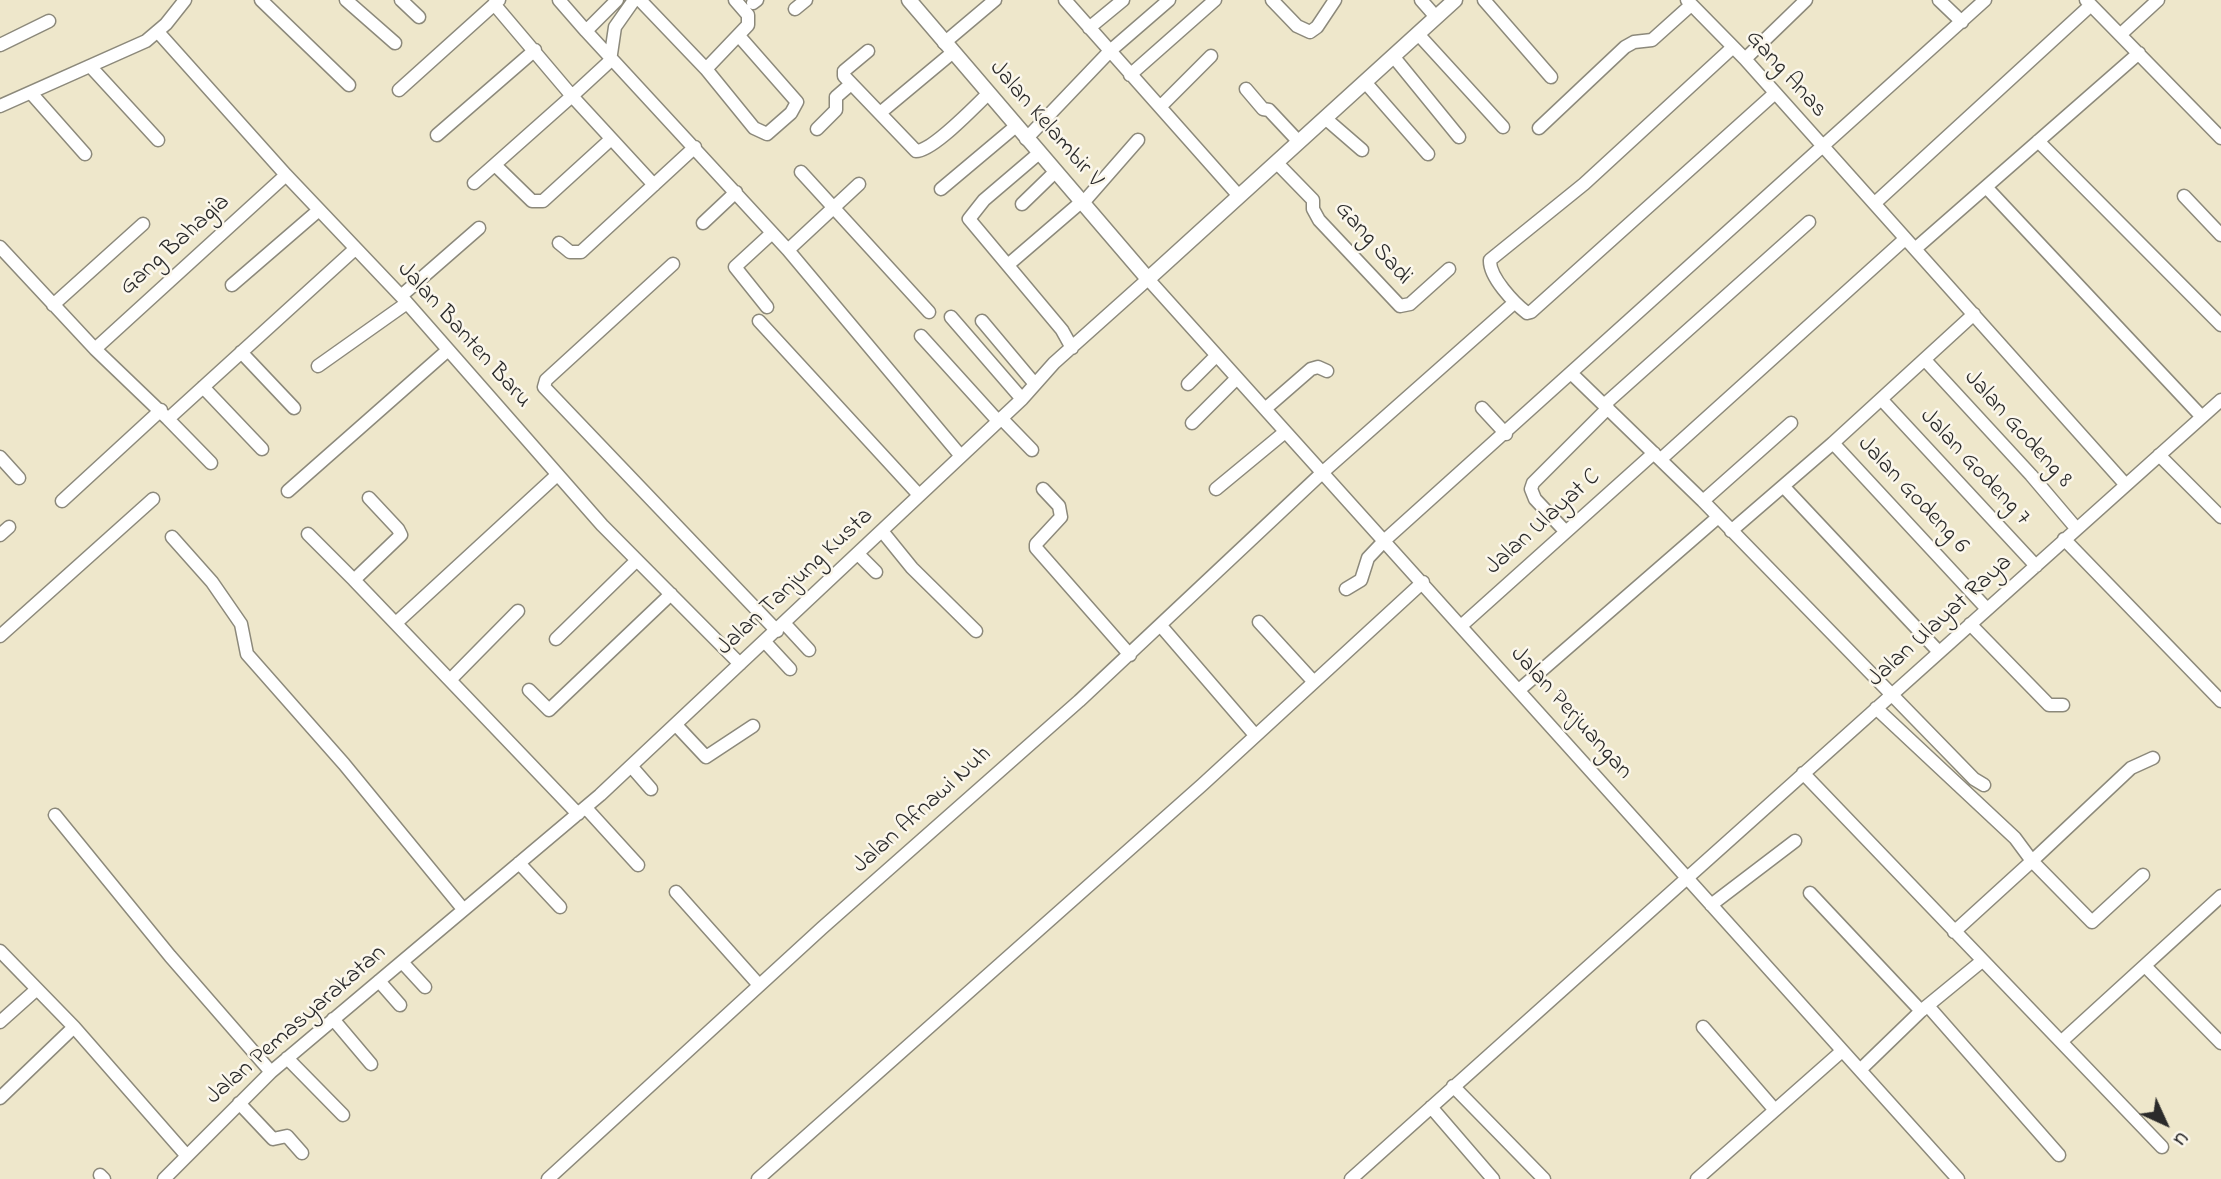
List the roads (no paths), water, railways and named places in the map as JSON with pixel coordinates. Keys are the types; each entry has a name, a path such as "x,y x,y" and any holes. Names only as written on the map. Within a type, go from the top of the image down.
{"main road":[{"name":"Jalan Kelambir V","path":"909,0 1054,173 1148,279"},
{"path":"1148,279 1455,0"}],"street":[{"path":"0,106 158,33 185,0"},
{"path":"261,0 349,85"},
{"path":"346,0 395,43"},
{"path":"401,0 419,17"},
{"path":"559,0 610,61 695,147 788,250 960,455"},
{"path":"586,31 617,0"},
{"path":"474,183 610,61 615,27 634,0"},
{"path":"640,0 762,133 767,134 785,120 795,106 795,99 738,36"},
{"path":"706,69 738,36 749,20 735,0"},
{"path":"795,9 806,0"},
{"path":"880,113 995,0"},
{"path":"1065,0 1239,196"},
{"path":"1089,28 1123,0"},
{"path":"1026,139 1110,51 1169,0"},
{"path":"1130,75 1215,0"},
{"path":"1272,0 1297,26 1310,32 1317,27 1335,0"},
{"path":"1422,0 1436,17"},
{"path":"1483,0 1532,59 1551,77"},
{"path":"1745,60 1806,0"},
{"path":"1940,0 1962,22"},
{"path":"1346,589 1361,580 1368,558 1385,540 1506,434 1985,0"},
{"path":"2121,34 2158,0"},
{"path":"399,90 496,2 572,96 654,185"},
{"path":"1539,128 1625,47 1633,42 1652,40 1689,2"},
{"name":"Gang Anas","path":"1689,2 1745,60 1822,149 1875,203 2125,484"},
{"path":"1875,203 2088,3 2221,138"},
{"path":"598,18 615,27"},
{"path":"0,45 49,21"},
{"name":"Jalan Banten Baru","path":"158,33 404,300 636,561 740,664"},
{"path":"1418,34 1503,127"},
{"path":"1732,48 1584,184 1490,260 1491,268 1514,303 1527,313 1534,310 1774,94"},
{"path":"437,135 535,50"},
{"path":"868,51 843,73 911,147 920,152 989,93"},
{"name":"Jalan Ulayat C","path":"1461,626 1565,531 1910,244 1986,187 2138,53"},
{"path":"1160,107 1212,56"},
{"path":"1393,56 1460,137"},
{"path":"90,66 158,140"},
{"path":"1365,82 1428,154"},
{"path":"817,129 836,110 836,97 851,84"},
{"path":"1246,89 1262,109 1269,110 1298,142"},
{"path":"32,93 85,154"},
{"path":"1325,118 1362,150"},
{"path":"941,189 1016,126"},
{"path":"495,165 532,201 543,201 610,140"},
{"path":"1009,264 1081,203 1138,140"},
{"path":"2038,141 2221,325"},
{"path":"559,243 566,251 576,254 581,252 695,147"},
{"path":"1038,154 969,217 1062,330 1072,348"},
{"name":"Gang Sadi","path":"1276,162 1313,200 1313,209 1319,220 1400,306 1410,304 1449,269"},
{"path":"801,172 929,312"},
{"path":"1022,204 1054,173"},
{"name":"Gang Bahagia","path":"95,349 286,175"},
{"path":"788,250 859,184"},
{"path":"1986,187 2202,417"},
{"path":"703,223 736,192"},
{"path":"2184,197 2221,235"},
{"path":"232,285 319,210"},
{"path":"1565,531 1535,499 1531,489 1533,483 1607,406 1809,222"},
{"path":"53,305 143,224"},
{"path":"318,366 404,300 479,228"},
{"path":"766,307 735,267 772,233"},
{"path":"0,247 95,349 211,463"},
{"path":"62,501 164,415 203,387 355,249"},
{"path":"673,264 546,380 544,387 781,627 809,650"},
{"name":"Jalan Tanjung Kusta","path":"463,909 582,811 676,725 1022,399 1034,383 1148,279"},
{"name":"Jalan Perjuangan","path":"1148,279 1958,1179"},
{"name":"Jalan Afnawi Nuh","path":"548,1179 563,1174 759,985 1130,655 1323,472 1514,303"},
{"path":"1731,531 1833,443 1974,314"},
{"path":"951,317 1022,399"},
{"path":"759,321 919,495"},
{"path":"982,321 1034,383"},
{"path":"921,336 1032,450"},
{"path":"288,491 448,349"},
{"path":"241,352 294,408"},
{"path":"1188,384 1216,356"},
{"name":"Jalan Godeng 8","path":"1925,360 2076,528"},
{"path":"1265,409 1311,369 1318,367 1327,371"},
{"path":"1572,374 1703,501 1974,779 1984,785"},
{"path":"1192,423 1237,378"},
{"path":"203,387 262,449"},
{"name":"Jalan Godeng 7","path":"1881,399 2036,566"},
{"name":"Jalan Ulayat Raya","path":"1351,1179 2221,400"},
{"path":"1482,408 1506,434"},
{"path":"1703,501 1791,423"},
{"path":"1216,489 1285,432"},
{"name":"Jalan Godeng 6","path":"1833,443 1987,609"},
{"path":"2159,455 2221,517"},
{"path":"0,457 19,478"},
{"path":"396,623 557,475"},
{"path":"1783,486 1939,652"},
{"path":"1044,489 1059,506 1061,517 1035,544 1036,548 1130,655"},
{"path":"354,580 401,535 369,498"},
{"path":"0,636 153,499"},
{"path":"1519,690 1717,518"},
{"path":"882,531 912,568 976,631"},
{"path":"308,534 450,680 638,865"},
{"path":"172,537 212,582 241,624 247,654 344,764 463,909"},
{"path":"2064,539 2221,701"},
{"path":"858,554 876,572"},
{"path":"555,639 636,561"},
{"path":"758,1179 1094,882 1423,582"},
{"path":"529,690 551,713 671,594"},
{"path":"450,680 518,611"},
{"path":"1259,622 1313,681"},
{"path":"1970,624 2049,705 2063,705"},
{"path":"1161,626 1255,735"},
{"path":"765,642 790,669"},
{"path":"1876,708 2015,838 2032,861 2092,922 2143,875"},
{"path":"676,725 706,757 753,726"},
{"path":"1954,932 2131,768 2153,758"},
{"path":"631,766 651,789"},
{"path":"1803,773 2162,1147"},
{"path":"55,815 170,956 271,1072"},
{"path":"1712,905 1795,841"},
{"path":"519,863 560,906"},
{"path":"676,892 759,985"},
{"path":"1810,893 1925,1009 2059,1155"},
{"path":"2062,1041 2221,896"},
{"name":"Jalan Pemasyarakatan","path":"167,1178 271,1072 463,909"},
{"path":"0,951 74,1027 187,1156"},
{"path":"1860,1070 1925,1009 1982,961"},
{"path":"402,962 425,987"},
{"path":"2145,966 2221,1043"},
{"path":"379,981 400,1005"},
{"path":"0,1022 37,989"},
{"path":"333,1019 371,1064"},
{"path":"0,1098 74,1027"},
{"path":"1703,1027 1774,1109"},
{"path":"1697,1179 1842,1051"},
{"path":"287,1058 344,1115"},
{"path":"1453,1086 1544,1179"},
{"path":"239,1103 273,1139 287,1136 302,1153"},
{"path":"1431,1107 1493,1179"}]}
